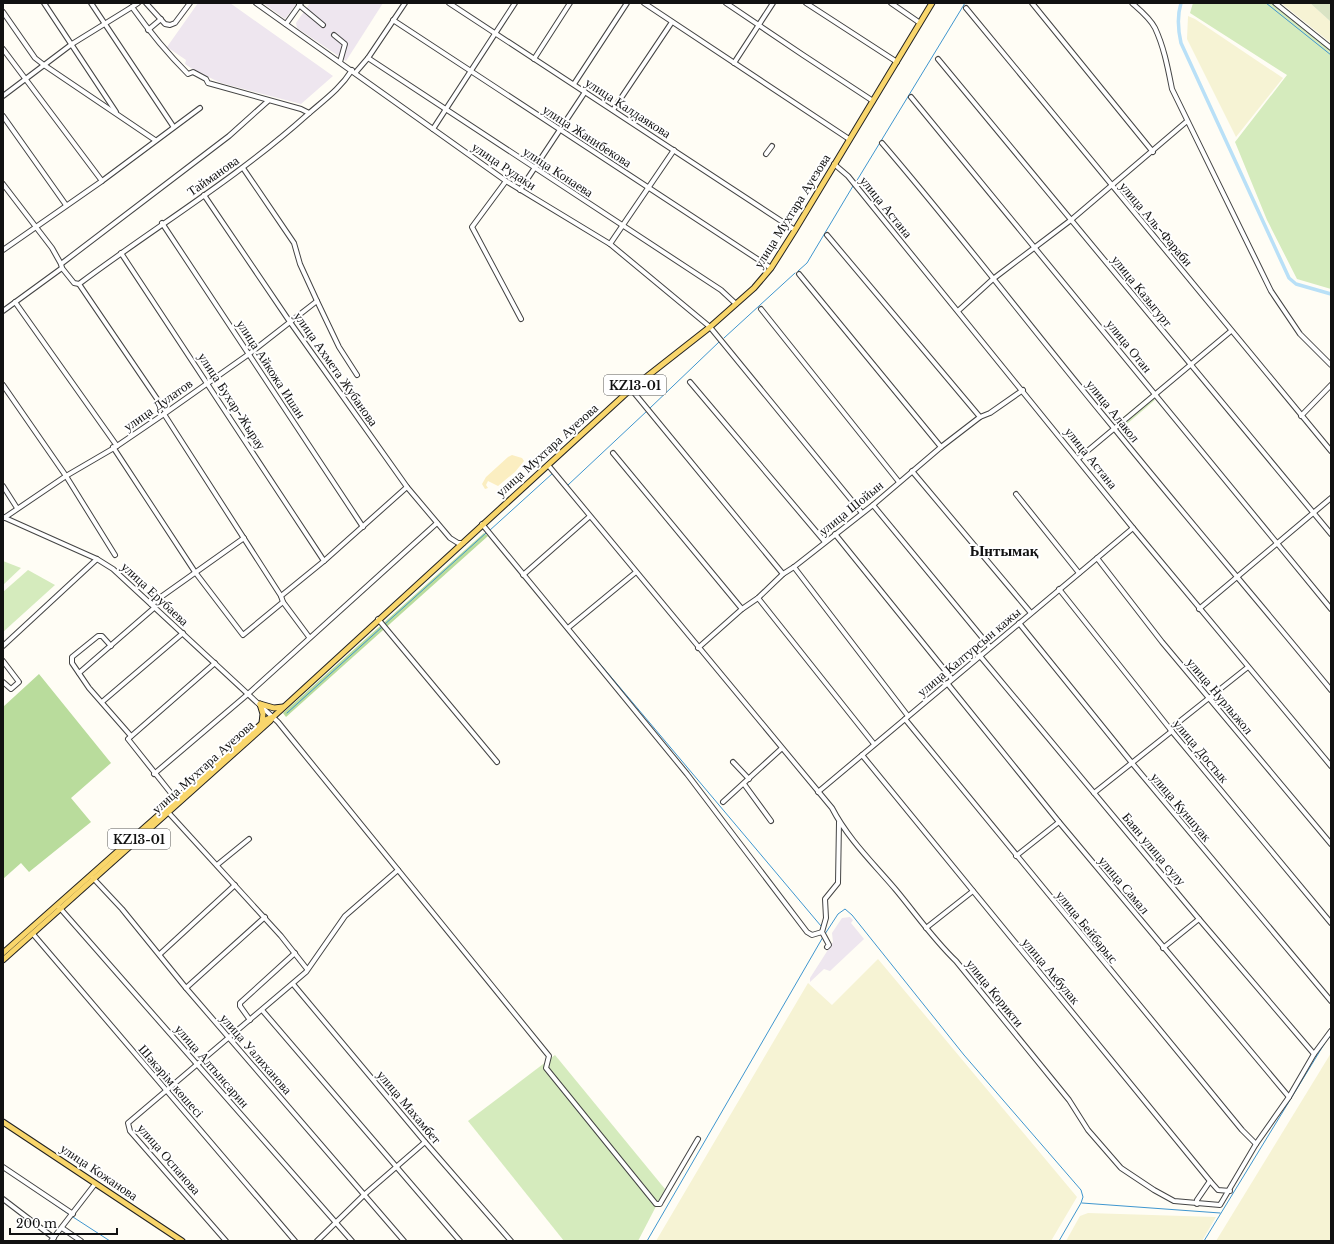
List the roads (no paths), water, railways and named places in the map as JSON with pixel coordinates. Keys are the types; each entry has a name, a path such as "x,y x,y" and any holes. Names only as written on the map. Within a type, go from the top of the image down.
{"main road":[{"name":"улица Мухтара Ауезова","path":"177,801 270,721 284,706 378,619 464,543 482,524 631,389 710,327 754,288 771,268 795,230 932,3"},
{"path":"260,704 274,708 284,706"},
{"path":"260,704 263,714 262,723"},
{"name":"улица Мухтара Ауезова","path":"3,954 59,907 167,811 262,723 273,717"},
{"name":"улица Мухтара Ауезова","path":"3,960 33,934 59,907"},
{"name":"улица Кожанова","path":"3,1122 182,1241"}],"street":[{"path":"44,3 117,114"},
{"path":"91,3 173,126"},
{"path":"3,96 24,78 44,66 72,44 105,25 138,3"},
{"path":"146,3 168,25 173,25 190,3"},
{"name":"улица Рудаки","path":"256,3 354,71 506,181 610,244 710,327 862,513"},
{"name":"Тайманова","path":"79,284 162,223 204,196 243,168 293,128 337,90 368,58 405,3"},
{"name":"улица Калдаякова","path":"449,3 795,230"},
{"path":"456,8 459,3"},
{"path":"433,129 515,3"},
{"path":"534,59 570,3"},
{"path":"574,84 628,3"},
{"path":"644,3 849,140"},
{"path":"726,3 874,101"},
{"path":"734,63 773,3"},
{"path":"806,3 896,62"},
{"path":"891,3 920,23"},
{"path":"1032,3 1153,152"},
{"path":"1132,3 1148,17 1155,28 1167,66 1172,89 1186,122 1278,302 1300,334 1331,365"},
{"path":"1275,3 1331,48"},
{"path":"286,24 300,4 323,25"},
{"path":"132,7 166,52 188,74 193,72 206,79 208,83 301,109 309,113"},
{"name":"улица Аль-Фараби","path":"966,8 1331,451"},
{"path":"3,12 35,58 44,66 155,140"},
{"path":"148,30 161,19"},
{"name":"улица Жанибекова","path":"393,20 470,72 771,268"},
{"path":"613,110 672,22"},
{"path":"334,35 345,44 340,62"},
{"path":"3,49 102,181"},
{"name":"улица Конаева","path":"368,58 721,290 736,304"},
{"name":"улица Казыгурт","path":"938,59 1331,534"},
{"path":"520,190 584,92"},
{"name":"улица Отан","path":"911,97 1331,609"},
{"path":"3,311 229,136 268,101"},
{"path":"3,250 102,181 173,126 200,108"},
{"path":"3,116 66,205"},
{"path":"958,311 993,279 1071,220 1111,185 1153,152 1186,122"},
{"name":"улица Алакол","path":"882,143 923,191 1113,428 1239,577 1331,690"},
{"path":"766,154 772,146"},
{"path":"610,244 674,150"},
{"name":"улица Астана","path":"834,164 855,184 1079,458 1133,528 1331,766"},
{"path":"243,168 294,242 300,264 317,301 339,347 357,375"},
{"path":"506,181 472,227 521,319"},
{"path":"4,186 52,248 61,266 74,283 79,284 165,413 284,602 309,637"},
{"name":"улица Ахмета Жубанова","path":"204,196 290,322 408,487 450,538 458,543 464,543"},
{"name":"улица Айкожа Ишан","path":"162,223 363,527"},
{"path":"828,235 980,417"},
{"name":"улица Бухар-Жырау","path":"121,252 208,382 324,561"},
{"path":"799,274 941,447"},
{"name":"улица Дулатов","path":"4,517 66,476 115,447 165,413 249,354 317,301"},
{"path":"14,302 115,447 195,572 241,634 245,633 284,602"},
{"path":"761,309 899,482"},
{"path":"1079,458 1113,428 1231,331"},
{"path":"690,382 825,542"},
{"path":"3,385 66,476 115,555"},
{"path":"1302,416 1331,385"},
{"path":"631,389 783,574"},
{"name":"улица Шойын","path":"698,648 742,609 758,598 783,574 873,505 941,447 980,417 990,413 1023,390"},
{"path":"613,453 742,609"},
{"name":"улица Корикти","path":"548,465 551,471 781,749 832,808 839,822 926,928 956,961 1068,1100 1088,1130 1121,1168 1154,1190 1174,1201 1220,1205 1230,1191"},
{"path":"912,471 1030,613"},
{"path":"3,486 17,508"},
{"path":"281,596 324,561 408,487"},
{"path":"1016,494 1079,573"},
{"path":"1200,609 1331,498"},
{"path":"873,505 990,647"},
{"name":"улица Ерубаева","path":"4,517 97,559 113,569 273,717 549,1056 547,1070 656,1204 660,1204 698,1139"},
{"path":"524,574 589,517"},
{"path":"154,774 248,694 309,637 437,523"},
{"path":"482,524 687,774 807,932 812,935 823,934"},
{"name":"улица Калтурсын кажы","path":"818,792 1133,528"},
{"path":"835,534 952,679"},
{"path":"79,673 111,646 153,606 195,572 244,538"},
{"name":"улица Нурлыжол","path":"1096,558 1162,642 1331,844"},
{"path":"3,646 97,559"},
{"path":"794,567 906,718"},
{"path":"568,628 636,572"},
{"name":"улица Достык","path":"1059,589 1171,730 1331,923"},
{"path":"758,598 874,744"},
{"path":"378,619 497,762"},
{"name":"улица Куншуак","path":"1019,623 1132,763 1331,1001"},
{"path":"102,702 183,633"},
{"path":"111,646 102,636 98,636 72,657 72,664 131,736"},
{"name":"Баян улица сулу","path":"980,656 1199,919 1314,1054"},
{"path":"3,661 19,682 11,689 9,689 3,682"},
{"path":"177,801 128,741 131,736 215,662"},
{"path":"1094,793 1248,667"},
{"name":"улица Самал","path":"947,683 1163,948 1289,1097"},
{"name":"улица Бейбарыс","path":"906,718 1016,856 1236,1124 1256,1144"},
{"path":"723,802 781,749"},
{"name":"улица Акбулак","path":"862,755 1210,1181 1218,1190 1230,1191"},
{"path":"733,762 748,779"},
{"path":"744,784 771,821"},
{"path":"167,811 265,917 307,969"},
{"path":"827,947 828,944 823,934 826,918 825,899 838,883 839,822"},
{"path":"1016,856 1059,822"},
{"path":"217,865 249,839"},
{"name":"улица Оспанова","path":"226,1241 128,1128 128,1123 306,972 345,916 398,870"},
{"name":"улица Уалиханова","path":"92,877 122,909 186,988 404,1241"},
{"path":"160,954 235,885"},
{"path":"926,928 973,891"},
{"name":"улица Алтынсарин","path":"59,907 352,1241"},
{"path":"186,988 265,917"},
{"path":"1163,948 1199,919"},
{"name":"Шәкәрім көшесі","path":"33,934 295,1241"},
{"path":"250,1020 240,1006 240,1003 295,953"},
{"name":"улица Махамбет","path":"293,984 425,1142 511,1241"},
{"path":"262,1010 460,1241"},
{"path":"1230,1191 1256,1144 1289,1097 1314,1054 1331,1031"},
{"path":"317,1241 365,1194 425,1142"},
{"path":"3,1166 73,1214"},
{"path":"1197,1204 1197,1200 1210,1181"},
{"path":"3,1199 53,1239 95,1184"},
{"path":"62,1228 81,1241"}],"waterway":[{"path":"856,182 965,3"},
{"path":"1181,3 1178,23 1181,43 1289,278 1296,284 1331,294"},
{"path":"1266,3 1331,55"},
{"path":"798,271 807,263 853,186"},
{"path":"724,338 795,273"},
{"path":"649,409 719,342"},
{"path":"568,485 647,411"},
{"path":"489,531 553,473"},
{"path":"384,625 486,533"},
{"path":"287,713 382,627"},
{"path":"574,633 821,926"},
{"path":"825,934 838,914 845,909 852,915 964,1055 1081,1190 1083,1197 1081,1203 1059,1241"},
{"path":"647,1241 823,937"},
{"path":"1204,1241 1326,1041 1331,1036"},
{"path":"38,1193 70,1215"},
{"path":"1082,1203 1220,1213"},
{"path":"73,1217 110,1241"}],"district":[{"name":"Ынтымақ","path":"1004,550"}]}
